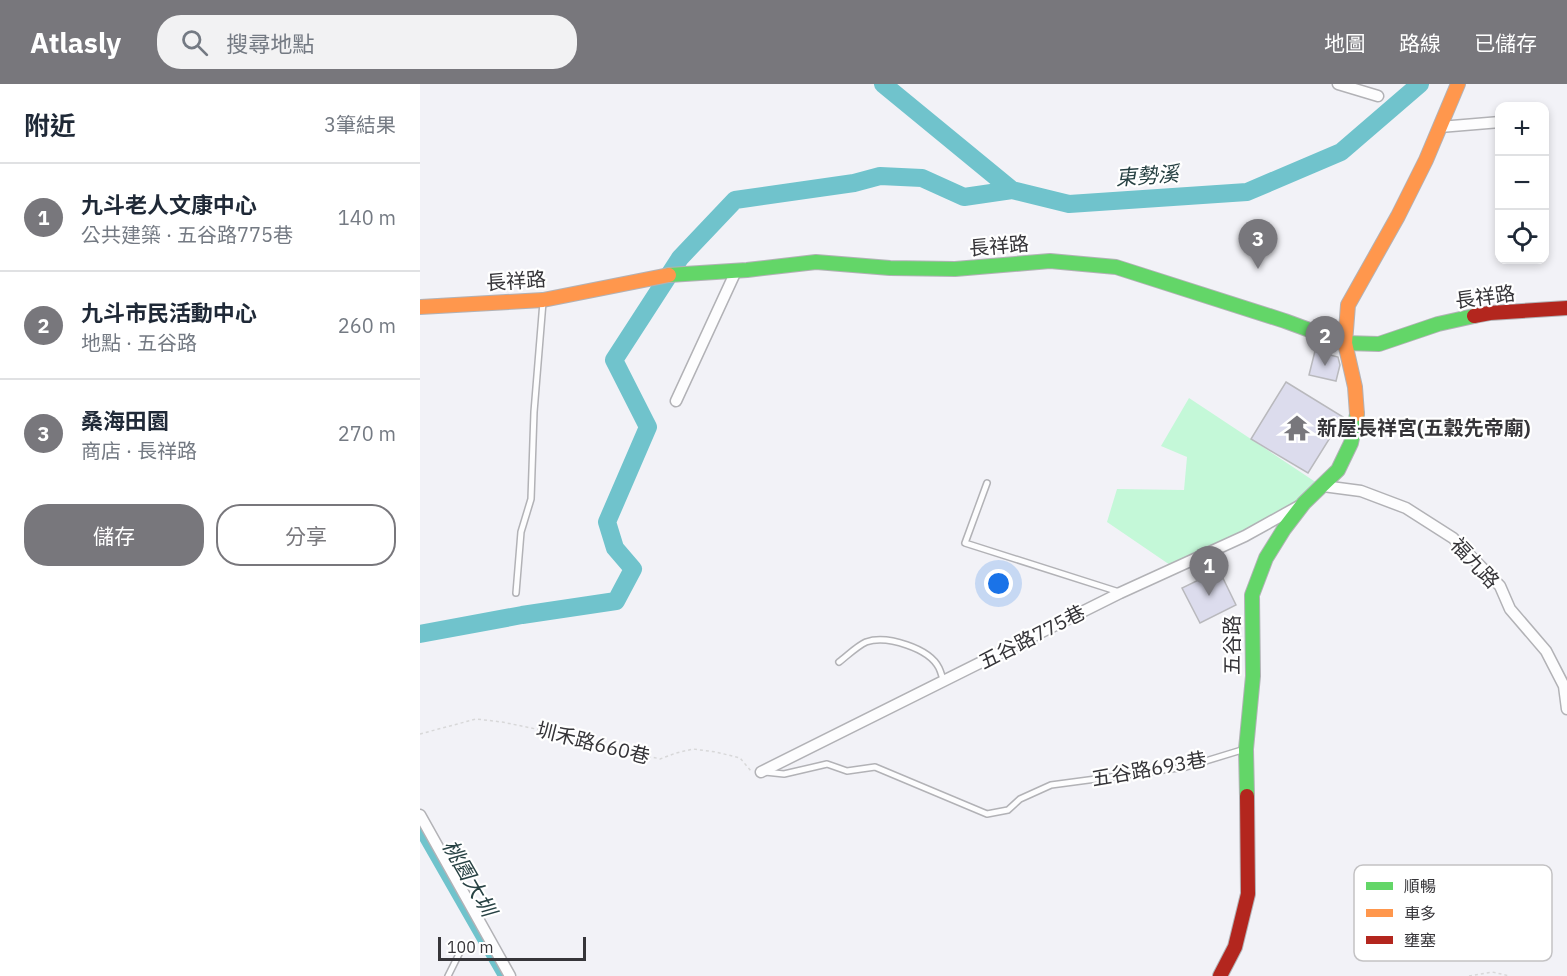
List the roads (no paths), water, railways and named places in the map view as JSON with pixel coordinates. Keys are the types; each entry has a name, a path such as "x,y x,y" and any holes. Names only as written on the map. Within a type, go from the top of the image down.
{"street":[{"path":"1338,84 1378,96"},
{"name":"五谷路","path":"1220,976 1235,947 1248,894 1246,749 1253,676 1252,595 1266,558 1284,529 1304,503 1338,470 1351,443 1357,417 1355,387 1345,343 1348,305 1398,216 1458,84"},
{"path":"1440,127 1495,122"},
{"name":"長祥路","path":"420,307 543,300 677,275 816,262 890,268 955,269 1050,261 1116,267 1285,321 1345,343 1379,344 1438,324 1490,312 1567,308"},
{"path":"676,401 736,270"},
{"name":"福九路","path":"1323,486 1361,491 1406,508 1453,538 1500,586 1510,609 1546,651 1564,686 1567,709"},
{"name":"五谷路775巷","path":"761,772 1120,592 1245,536 1304,503"},
{"path":"420,815 510,976"}],"lane":[{"path":"516,593 521,532 531,499 534,412 543,300"},
{"path":"987,483 964,543 1120,592"},
{"path":"839,662 866,642 887,640 912,646 925,654 939,666 944,682"},
{"name":"五谷路693巷","path":"761,772 784,774 827,764 847,771 875,767 987,814 1008,810 1020,799 1051,785 1186,767 1246,749"},
{"path":"448,976 462,946"}],"waterway":[{"name":"東勢溪","path":"883,84 1012,190 1069,204 1247,192 1341,152 1420,84"},
{"path":"420,634 522,615 616,601 633,569 615,548 607,522 648,427 614,360 680,258 735,200 854,183 880,176 922,178 964,197 1012,190"},
{"name":"桃園大圳","path":"420,831 503,976"}],"place":[{"name":"桑海田園","path":"1258,269"},
{"name":"九斗市民活動中心","path":"1325,366"},
{"name":"新屋長祥宮(五穀先帝廟)","path":"1297,428"},
{"name":"九斗老人文康中心","path":"1209,596"}]}
